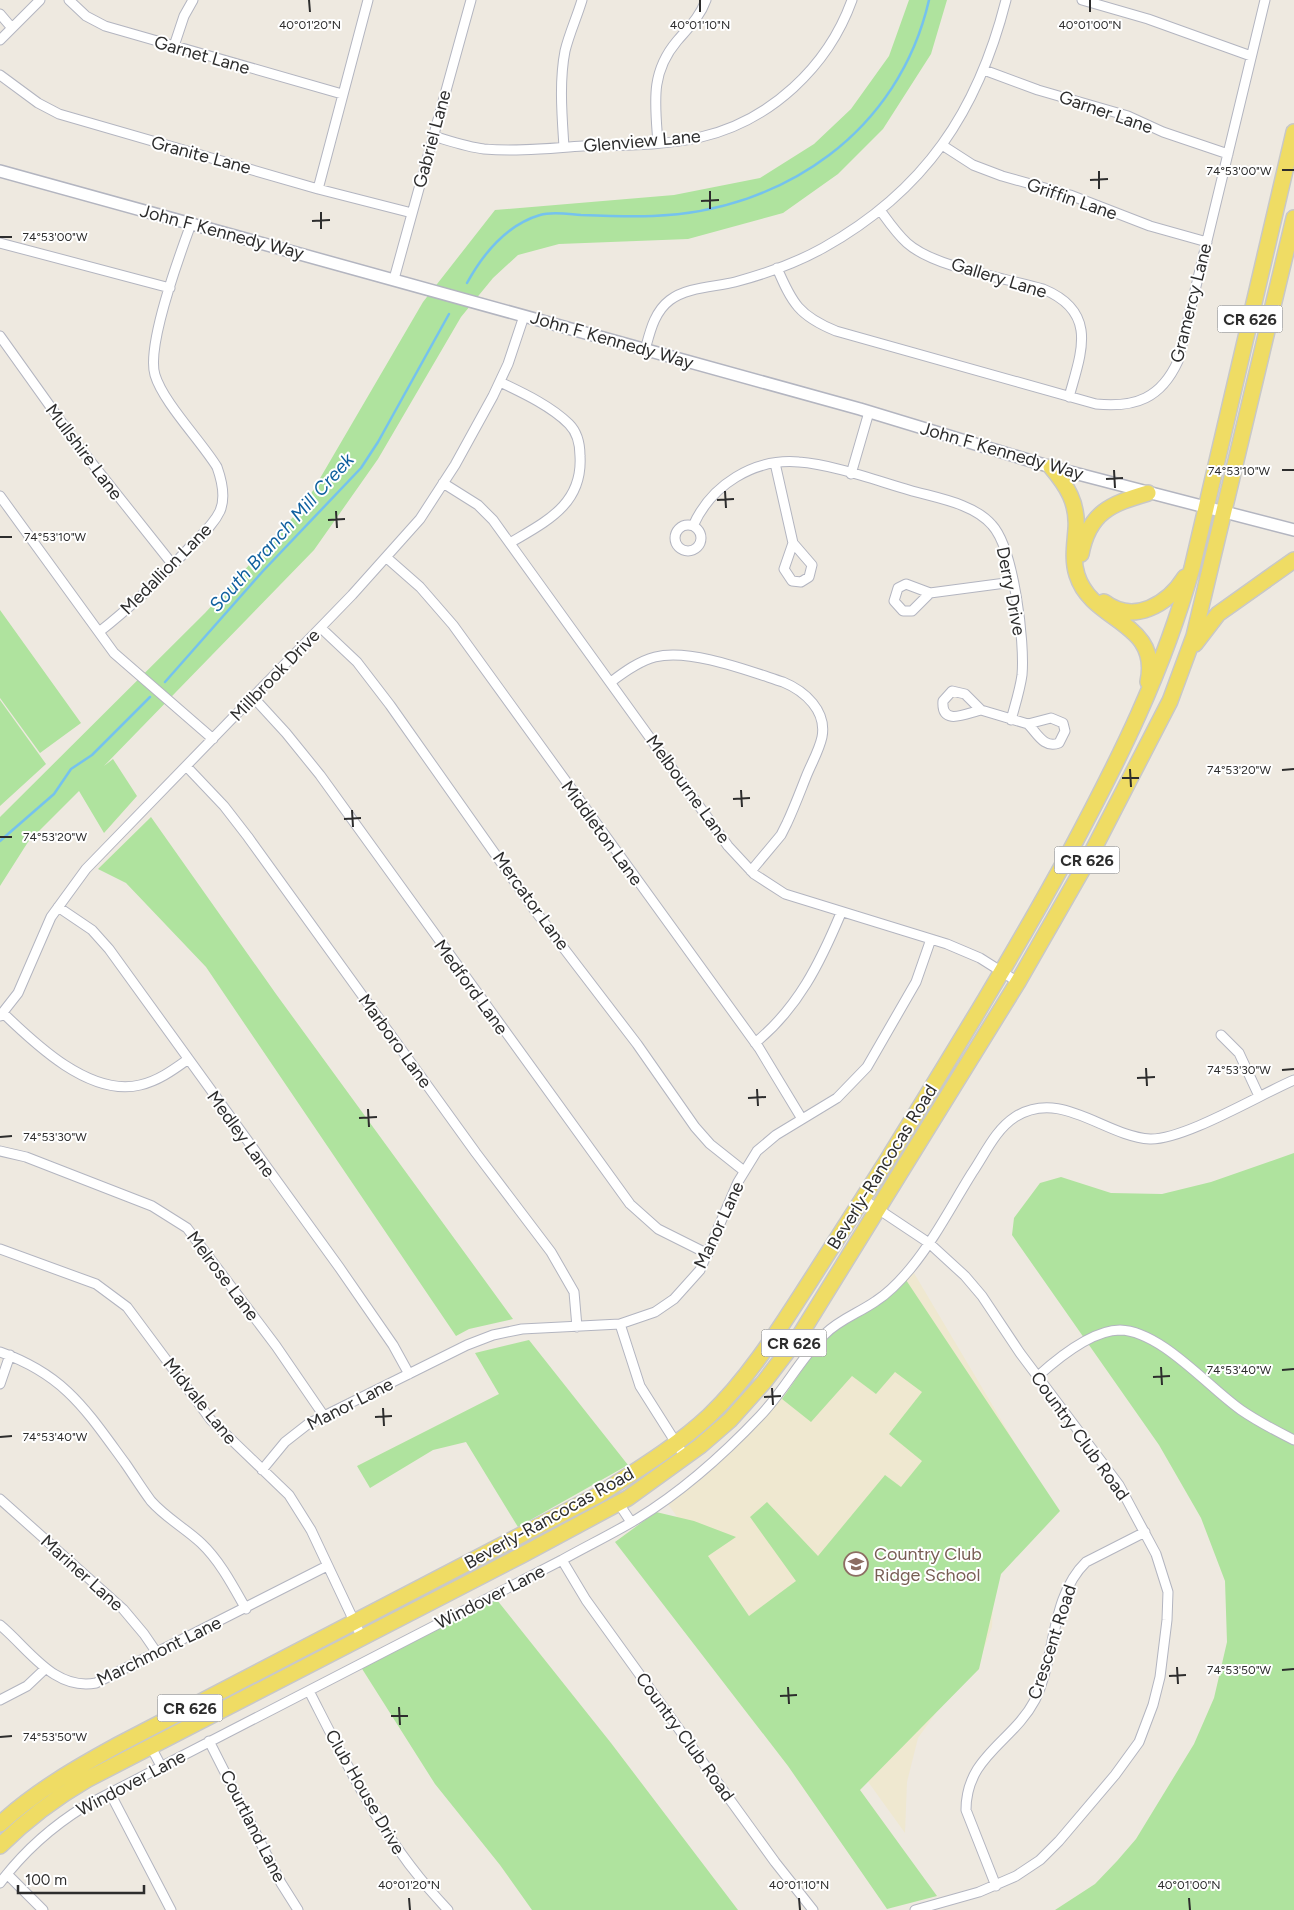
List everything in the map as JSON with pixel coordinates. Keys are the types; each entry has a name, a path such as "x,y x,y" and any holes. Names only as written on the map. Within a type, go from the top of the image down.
{"main road":[{"name":"Beverly-Rancocas Road","path":"0,1824 20,1806 55,1780 217,1693 600,1494 709,1416 744,1377 777,1332 863,1199 1002,973 1110,778 1143,708 1176,624 1192,568 1294,132"},
{"name":"Beverly-Rancocas Road","path":"0,1846 26,1820 52,1800 619,1504 685,1457 730,1420 764,1382 800,1335 1018,982 1089,858 1170,701 1194,636 1294,218"},
{"path":"1051,468 1067,486 1076,512 1074,558 1076,573 1082,587 1104,611 1132,630 1143,641 1149,654 1151,667 1143,708"},
{"path":"1148,493 1109,506 1090,526 1084,539 1081,554 1082,569 1087,584 1095,596 1106,605 1119,610 1145,610 1168,599 1177,590 1192,568"},
{"path":"1186,658 1218,614 1293,561"},
{"path":"151,1747 155,1739 163,1732 204,1711 212,1704 217,1693"}],"street":[{"path":"0,40 40,0"},
{"name":"Garnet Lane","path":"69,0 86,16 105,26 342,94"},
{"path":"174,46 184,16 193,0"},
{"path":"318,189 368,0"},
{"name":"Gabriel Lane","path":"394,279 471,0"},
{"path":"564,147 562,112 563,63 582,0"},
{"path":"658,143 656,95 659,69 669,50 699,14 706,0"},
{"name":"Glenview Lane","path":"433,136 483,148 658,143 714,134 771,107 795,87 816,64 833,40 852,0"},
{"path":"645,350 654,321 663,307 677,295 736,282 777,268 822,248 880,210 921,172 942,146 970,101 984,70 1006,0"},
{"path":"1082,0 1148,20 1251,56"},
{"name":"Gramercy Lane","path":"777,268 789,296 798,310 825,327 1096,404 1121,405 1154,395 1162,388 1178,362 1265,0"},
{"path":"0,14 12,28"},
{"name":"Garner Lane","path":"984,70 1038,90 1128,116 1163,132 1228,154"},
{"name":"Granite Lane","path":"0,75 38,104 59,114 318,189 412,213"},
{"name":"Griffin Lane","path":"942,146 972,165 1002,176 1070,195 1150,226 1207,242"},
{"name":"John F Kennedy Way","path":"0,171 869,412 1051,468 1294,530"},
{"name":"Gallery Lane","path":"880,210 907,243 924,254 945,262 1043,289 1053,293 1070,307 1080,324 1084,342 1069,397"},
{"name":"Medallion Lane","path":"99,632 138,601 214,521 223,501 223,490 217,467 164,395 155,375 154,353 170,288 191,224"},
{"path":"0,243 170,288"},
{"name":"Millbrook Drive","path":"1,1014 18,993 45,930 58,907 86,869 321,628 387,558 420,519 443,483 500,382 524,316"},
{"name":"Mullshire Lane","path":"0,336 80,448 172,564"},
{"path":"500,382 526,395 570,425 576,434 580,453 580,469 576,487 567,502 543,523 510,543"},
{"path":"851,474 869,412"},
{"path":"775,463 793,543"},
{"name":"Derry Drive","path":"693,526 701,508 727,484 747,471 775,463 809,463 954,503 984,517 993,525 1004,545 1013,582 1022,640 1020,687 1011,720"},
{"name":"Melbourne Lane","path":"443,483 482,509 510,543 728,846 763,882 785,894 841,913 931,939 970,954 1018,982"},
{"path":"0,496 99,632 125,664 213,740"},
{"name":"Middleton Lane","path":"387,558 417,583 445,614 755,1043 775,1072 802,1119"},
{"path":"930,593 1013,582"},
{"name":"Mercator Lane","path":"321,628 357,662 390,705 536,912 637,1044 695,1127 710,1144 744,1171"},
{"path":"611,682 635,666 654,657 677,655 707,660 783,682 798,689 810,700 820,718 822,728 819,746 784,829 751,871"},
{"name":"Medford Lane","path":"253,697 286,733 320,776 630,1204 658,1229 708,1254"},
{"path":"981,710 1028,724"},
{"name":"Marboro Lane","path":"187,767 219,800 248,837 476,1153 551,1252 574,1292 577,1327"},
{"name":"Medley Lane","path":"58,907 83,923 101,939 339,1267 393,1345 410,1374"},
{"path":"755,1043 788,1013 801,994 819,964 841,913"},
{"name":"Manor Lane","path":"262,1470 291,1436 324,1416 494,1335 522,1329 620,1324 655,1312 674,1299 692,1281 708,1254 749,1161 766,1143 837,1098 867,1068 916,982 931,939"},
{"path":"1,1014 58,1061 91,1078 116,1086 128,1087 150,1083 187,1060"},
{"path":"1221,1035 1239,1053 1259,1096"},
{"name":"Windover Lane","path":"0,1883 46,1832 74,1813 160,1766 562,1560 631,1522 692,1480 728,1448 761,1414 825,1334 845,1318 888,1292 911,1268 929,1243 994,1137 1012,1118 1024,1112 1042,1108 1062,1109 1090,1117 1125,1133 1152,1139 1178,1133 1294,1080"},
{"name":"Melrose Lane","path":"0,1151 26,1158 152,1206 165,1212 187,1228 276,1346 324,1416"},
{"name":"Country Club Road","path":"863,1199 929,1243 974,1286 1038,1376 1112,1474 1145,1532 1161,1566 1168,1606 1160,1677 1144,1730 1132,1753 1115,1775 1064,1836 1040,1860 1016,1876 996,1886 915,1910"},
{"name":"Midvale Lane","path":"0,1249 96,1284 117,1298 135,1317 211,1420 289,1495 305,1518 362,1638"},
{"path":"620,1324 640,1386 685,1457"},
{"path":"1038,1376 1068,1352 1099,1334 1110,1331 1132,1332 1151,1340 1180,1360 1240,1410 1294,1440"},
{"path":"0,1352 50,1375 72,1393 91,1415 150,1499 168,1518 209,1552 246,1609"},
{"path":"0,1384 10,1355"},
{"name":"Mariner Lane","path":"0,1499 123,1609 144,1634 157,1654"},
{"path":"619,1504 631,1522"},
{"name":"Crescent Road","path":"996,1886 966,1810 966,1798 973,1774 1034,1701 1044,1674 1064,1598 1078,1569 1086,1562 1145,1532"},
{"name":"Country Club Road","path":"562,1560 589,1604 775,1862 813,1910"},
{"name":"Marchmont Lane","path":"0,1625 46,1668 63,1680 85,1685 107,1679 327,1566"},
{"path":"0,1700 27,1686 46,1668"},
{"name":"Club House Drive","path":"309,1690 363,1795 385,1833 410,1868 448,1910"},
{"name":"Courtland Lane","path":"209,1741 281,1883 298,1910"},
{"path":"151,1747 160,1766"},
{"path":"110,1793 171,1910"},
{"path":"7,1874 43,1910"}],"shaded area":[{"name":"Country Club Ridge School","path":"911,1268 1054,1509 994,1580 992,1627 976,1670 945,1700 918,1738 907,1782 905,1833 665,1500 750,1426 816,1344 879,1300"}],"green space":[{"path":"909,0 947,0 931,54 883,129 838,174 783,213 688,239 559,244 518,255 493,278 461,317 378,459 314,550 104,766 113,759 137,796 104,833 79,791 28,842 0,886 0,817 205,613 305,504 423,302 495,210 674,195 760,178 814,144 851,109 889,56"},
{"path":"0,610 81,723 40,753 0,698"},
{"path":"0,700 46,764 0,806"},
{"path":"151,817 276,994 513,1319 469,1329 456,1336 206,967 126,883 98,869"},
{"path":"1294,1153 1294,1910 1055,1910 1095,1884 1136,1839 1194,1744 1214,1698 1227,1642 1225,1581 1201,1518 1159,1445 1012,1235 1014,1218 1040,1183 1061,1177 1111,1193 1162,1194 1211,1182"},
{"name":"Country Club Ridge School","path":"904,1277 1060,1511 1001,1574 979,1669 860,1790 937,1896 887,1909 788,1766 615,1542 656,1512 694,1521 736,1537 708,1556 749,1616 796,1581 750,1517 767,1502 818,1556 885,1475 901,1487 922,1461 889,1434 922,1392 895,1372 876,1394 852,1376 811,1422 782,1399 830,1330"},
{"path":"529,1340 628,1465 518,1527 466,1442 433,1450 370,1488 357,1466 499,1394 475,1353"},
{"path":"493,1595 611,1743 738,1910 532,1910 500,1865 435,1784 359,1664"}],"waterway":[{"name":"South Branch Mill Creek","path":"467,283 488,251 506,233 516,226 540,215 555,213 599,216 653,216 701,211 747,199 790,180 829,155 863,125 892,88 914,47 929,0"},
{"name":"South Branch Mill Creek","path":"165,682 263,571 361,468 378,442 449,314"},
{"name":"South Branch Mill Creek","path":"0,841 54,794 71,769 92,755 150,697"}],"place":[{"name":"Country Club Ridge School","path":"856,1564"}]}
